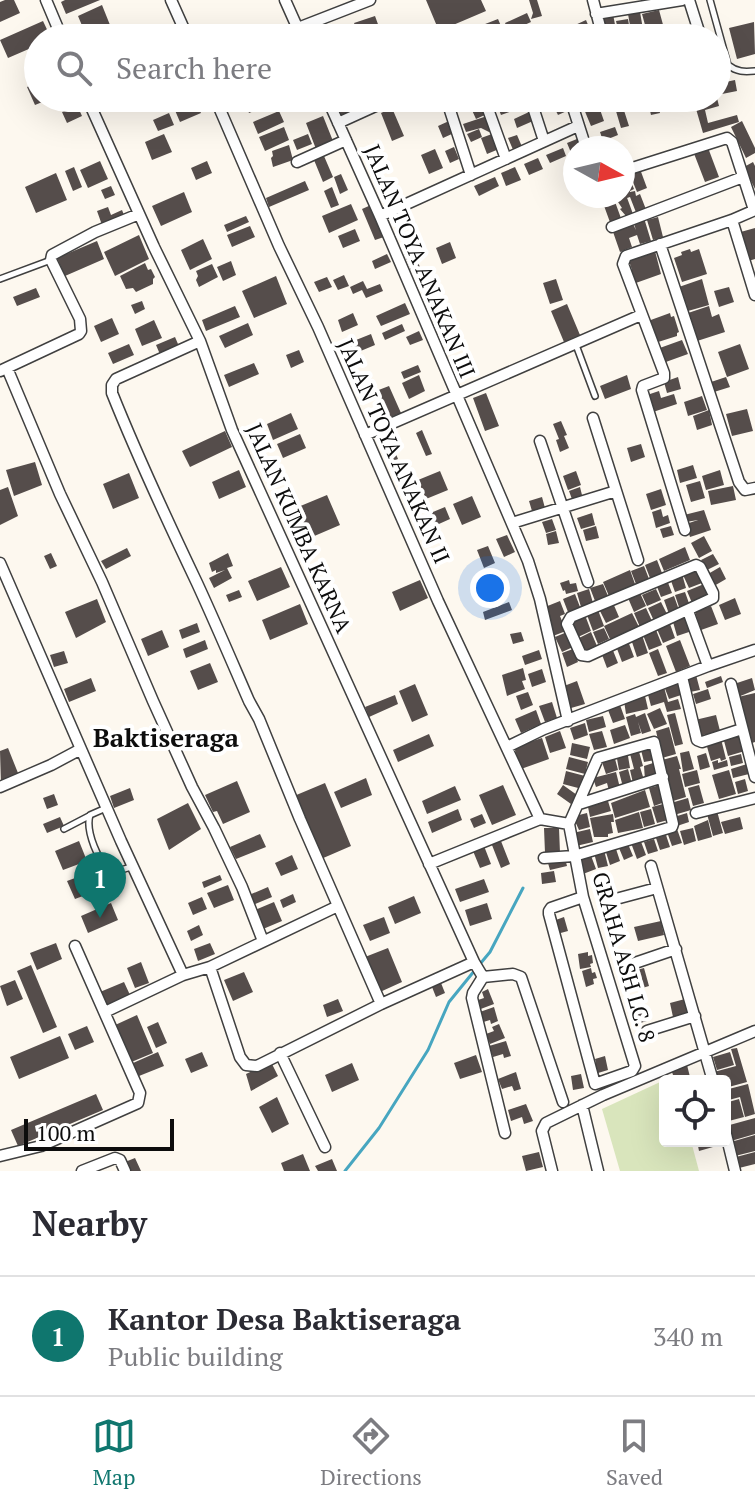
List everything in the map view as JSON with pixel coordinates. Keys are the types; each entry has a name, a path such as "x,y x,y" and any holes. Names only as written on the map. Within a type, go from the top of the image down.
{"street":[{"path":"46,0 56,24"},
{"path":"171,0 182,24"},
{"path":"285,0 296,24"},
{"path":"319,24 370,0"},
{"path":"593,0 599,24"},
{"path":"596,14 682,0"},
{"path":"689,0 697,24"},
{"name":"JALAN KUMBA KARNA","path":"93,112 200,341 232,430 478,968"},
{"name":"JALAN TOYA ANAKAN II","path":"221,112 438,601 540,819"},
{"name":"JALAN TOYA ANAKAN III","path":"333,112 528,561 540,599 568,721"},
{"path":"338,123 362,112"},
{"path":"451,112 471,175"},
{"path":"489,112 506,159"},
{"path":"535,112 544,141"},
{"path":"574,112 582,136"},
{"path":"380,216 578,126"},
{"path":"635,167 727,138 732,142 754,210 626,256 623,264 664,376 643,386 642,394 685,530"},
{"path":"297,162 346,140"},
{"path":"612,227 743,177"},
{"path":"139,214 95,232 52,255 51,260 80,319 81,331 4,370 166,730 242,887 263,941"},
{"path":"732,220 755,295"},
{"path":"660,244 739,482 745,490 755,488"},
{"path":"365,435 641,315"},
{"path":"200,341 116,379 112,393 131,442 259,719 381,1004"},
{"path":"593,418 638,560"},
{"path":"540,441 588,582"},
{"path":"512,523 616,491"},
{"path":"0,563 183,975"},
{"path":"698,566 713,598 688,611 588,656 581,655 567,624 571,617 698,566"},
{"path":"688,611 708,666"},
{"path":"507,747 544,729 755,650"},
{"path":"682,677 697,740 702,742 742,729"},
{"path":"731,684 755,777"},
{"name":"GRAHA ASH LC. 8","path":"574,856 672,827 654,742 597,760 569,824 574,856 583,897 635,1066 601,1084 593,1082 549,914 551,908 583,897"},
{"path":"0,787 81,749"},
{"path":"579,804 663,777"},
{"path":"696,813 755,798"},
{"path":"429,864 540,819 569,824"},
{"path":"544,858 574,856"},
{"path":"651,866 711,1075"},
{"path":"612,900 657,888"},
{"path":"105,1012 183,975 210,967 338,906"},
{"path":"0,1156 41,1146 138,1103 140,1093 75,946"},
{"path":"629,965 676,949"},
{"path":"210,967 243,1062 257,1066 381,1004 478,968 521,977 563,1102"},
{"path":"478,968 472,998 505,1133"},
{"path":"647,1031 695,1016"},
{"path":"552,1171 542,1131 546,1123 755,1031"},
{"path":"280,1053 325,1147"},
{"path":"582,1105 598,1171"},
{"path":"729,1147 735,1171"},
{"path":"82,1171 115,1158 120,1160 125,1171"}],"lane":[{"path":"710,0 717,24"},
{"path":"731,67 744,72 755,71"},
{"path":"0,279 51,260"},
{"path":"576,344 595,396"},
{"path":"64,829 107,808"},
{"path":"90,815 87,824 106,869 111,873 132,866"}],"green space":[{"path":"659,1083 659,1147 693,1147 699,1171 620,1171 602,1109"}],"building":[{"path":"14,0 20,13 0,22 0,2"},
{"path":"100,0 66,14 61,2"},
{"path":"426,0 481,0 486,11 455,24 436,24"},
{"path":"529,0 537,0 542,16 531,19 533,13"},
{"path":"102,5 110,24 81,24 78,16"},
{"path":"659,10 663,24 645,24 642,14"},
{"path":"640,12 642,24 630,24 628,14"},
{"path":"527,13 531,22 527,24 505,23"},
{"path":"613,14 615,24 602,24 601,16"},
{"path":"375,16 378,24 354,24"},
{"path":"628,19 629,24 617,24 616,21"},
{"path":"754,22 755,54 737,59 731,28"},
{"path":"24,29 24,51 8,58 0,40"},
{"path":"735,80 737,91 731,92 731,81"},
{"path":"62,112 80,112 82,116 67,123"},
{"path":"176,112 201,112 201,113 180,122"},
{"path":"279,112 284,122 258,134 253,122"},
{"path":"340,112 359,112 359,113 343,119"},
{"path":"394,112 404,136 392,141 381,113"},
{"path":"473,112 489,112 489,113 476,119"},
{"path":"529,112 533,121 517,128 514,119"},
{"path":"585,112 601,112 604,121 591,126"},
{"path":"616,112 624,112 629,126 621,128"},
{"path":"697,112 705,112 708,123 737,115 739,122 703,133"},
{"path":"169,113 174,125 158,131 153,120"},
{"path":"490,115 495,129 489,132 481,128 466,132 463,124"},
{"path":"323,116 333,141 316,149 306,123"},
{"path":"449,121 454,133 443,138 438,126"},
{"path":"742,121 755,148 755,153 746,158 731,127"},
{"path":"284,127 289,140 265,151 259,137"},
{"path":"615,127 618,135 601,136 600,132"},
{"path":"479,129 482,137 471,142 467,134"},
{"path":"164,134 172,152 152,160 145,142"},
{"path":"308,134 312,144 297,150 293,140"},
{"path":"492,134 499,149 487,154 481,138"},
{"path":"517,135 523,149 514,152 508,138"},
{"path":"289,145 293,160 273,167 272,151"},
{"path":"707,145 719,177 705,182 693,151"},
{"path":"454,147 459,159 450,163 445,151"},
{"path":"563,148 563,157 550,163 546,155"},
{"path":"435,149 443,168 429,174 421,155"},
{"path":"324,156 333,177 323,182 314,160"},
{"path":"538,158 543,169 529,175 524,164"},
{"path":"100,161 108,179 88,188 80,170"},
{"path":"207,161 212,173 196,180 191,168"},
{"path":"753,162 755,166 755,189 744,167"},
{"path":"74,167 82,187 73,191 65,171"},
{"path":"515,167 521,180 506,186 501,173"},
{"path":"640,169 647,188 637,192 635,187 635,170"},
{"path":"56,173 67,200 36,213 25,187"},
{"path":"341,174 348,190 340,194 334,177"},
{"path":"495,177 499,186 479,196 474,186"},
{"path":"305,181 309,190 269,207 266,198"},
{"path":"111,186 115,195 105,199 101,190"},
{"path":"332,187 339,205 331,208 324,191"},
{"path":"635,191 636,196 640,194 647,212 637,215"},
{"path":"184,192 192,212 161,226 152,206"},
{"path":"351,204 358,220 329,233 322,216"},
{"path":"371,205 384,237 375,240 362,209"},
{"path":"108,207 111,215 122,210 124,215 102,225 97,211"},
{"path":"605,208 617,208 622,221 611,225"},
{"path":"631,208 633,214 626,216 620,209"},
{"path":"246,216 249,222 227,232 224,225"},
{"path":"658,217 663,237 653,240 647,220"},
{"path":"644,218 651,241 640,244 637,235 629,238 632,247 620,252 612,229 632,222 636,230 633,221"},
{"path":"250,226 255,237 232,247 227,235"},
{"path":"755,228 755,259 745,262 737,233"},
{"path":"355,229 360,241 343,248 338,236"},
{"path":"139,235 149,259 115,276 104,252"},
{"path":"203,239 212,259 190,270 181,250"},
{"path":"97,241 104,259 65,276 57,258"},
{"path":"450,242 456,258 442,264 436,248"},
{"path":"412,249 420,267 411,270 404,253"},
{"path":"690,249 691,252 699,249 707,274 682,282 674,258"},
{"path":"655,251 661,274 633,284 629,261"},
{"path":"387,254 391,262 375,269 372,261"},
{"path":"231,261 236,275 223,281 217,267"},
{"path":"145,263 155,277 153,284 136,292 133,288 126,289 120,276"},
{"path":"212,264 218,277 199,287 196,271"},
{"path":"344,275 349,286 338,290 333,280"},
{"path":"276,276 287,304 254,318 242,291"},
{"path":"327,277 332,287 319,292 314,282"},
{"path":"556,279 563,300 550,304 543,283"},
{"path":"702,279 709,305 688,311 676,288"},
{"path":"363,281 367,289 380,284 383,291 366,298 362,290 353,294 350,287"},
{"path":"729,287 734,302 719,307 714,291"},
{"path":"36,288 40,297 17,306 13,297"},
{"path":"142,301 145,309 135,314 131,305"},
{"path":"405,303 410,314 381,326 376,316"},
{"path":"567,304 580,335 564,342 551,311"},
{"path":"235,306 240,317 206,331 202,320"},
{"path":"709,306 712,317 719,314 725,332 694,342 688,313"},
{"path":"353,313 358,325 342,332 338,320"},
{"path":"670,313 679,332 677,336 655,343 648,321"},
{"path":"112,318 119,334 101,342 94,326"},
{"path":"154,320 162,338 142,346 135,329"},
{"path":"248,323 253,335 225,348 219,336"},
{"path":"402,324 405,331 385,340 382,333"},
{"path":"419,331 423,340 410,345 406,337"},
{"path":"371,334 375,345 351,355 346,344"},
{"path":"175,337 181,351 162,359 156,345"},
{"path":"682,340 688,354 663,363 657,349"},
{"path":"129,344 134,355 113,364 108,353"},
{"path":"740,344 749,369 727,377 718,352"},
{"path":"299,350 304,362 291,368 286,355"},
{"path":"254,363 259,374 229,387 224,375"},
{"path":"418,365 421,372 404,379 401,372"},
{"path":"419,375 425,391 409,399 402,383"},
{"path":"627,375 631,389 605,399 600,386"},
{"path":"678,377 681,389 667,393 664,382"},
{"path":"726,377 730,387 714,392 711,382"},
{"path":"389,386 401,413 388,418 376,391"},
{"path":"659,391 661,398 674,394 677,404 653,412 647,395"},
{"path":"486,393 499,426 485,431 473,398"},
{"path":"702,396 707,410 688,416 684,402"},
{"path":"747,409 753,431 732,436 726,414"},
{"path":"709,410 712,425 697,430 693,416"},
{"path":"291,413 298,429 273,440 267,424"},
{"path":"561,421 569,448 560,452 553,424"},
{"path":"422,430 432,454 426,456 416,433"},
{"path":"225,431 232,447 190,467 182,451"},
{"path":"300,434 306,448 283,458 277,444"},
{"path":"389,437 398,459 390,463 380,441"},
{"path":"641,444 645,457 631,462 627,448"},
{"path":"35,462 42,485 14,496 6,470"},
{"path":"693,465 697,478 680,483 677,470"},
{"path":"239,470 246,487 219,499 212,482"},
{"path":"720,470 724,485 706,490 702,476"},
{"path":"440,471 448,490 426,499 418,480"},
{"path":"576,471 581,485 568,490 563,476"},
{"path":"129,473 139,498 113,509 103,484"},
{"path":"700,481 705,498 691,502 686,485"},
{"path":"733,486 736,500 711,505 708,491"},
{"path":"8,487 18,516 0,525 0,490"},
{"path":"580,487 583,499 573,502 569,491"},
{"path":"661,489 666,505 651,510 646,494"},
{"path":"327,495 340,525 298,543 286,512"},
{"path":"472,496 481,517 462,525 453,504"},
{"path":"542,497 545,508 532,511 529,501"},
{"path":"445,507 450,519 421,532 416,519"},
{"path":"661,509 663,517 668,515 670,523 656,528 652,512"},
{"path":"704,510 711,530 690,537 686,524 698,520 686,522 684,515"},
{"path":"592,513 595,525 581,529 577,518"},
{"path":"552,519 556,530 546,533 542,522"},
{"path":"596,526 599,538 586,541 583,530"},
{"path":"671,526 674,535 663,538 660,529"},
{"path":"556,531 559,543 548,545 546,534"},
{"path":"507,535 515,552 504,557 496,539"},
{"path":"704,536 712,551 699,558 691,543"},
{"path":"488,546 495,563 484,568 477,550"},
{"path":"685,547 690,560 664,571 659,559"},
{"path":"127,548 131,556 106,569 101,561"},
{"path":"51,553 57,566 50,569 44,556"},
{"path":"228,553 233,566 227,568 232,578 214,588 209,578 225,570 212,572 209,563"},
{"path":"713,554 719,564 707,570 701,560"},
{"path":"657,560 662,573 650,578 645,565"},
{"path":"644,566 649,579 636,584 631,571"},
{"path":"281,567 290,587 257,601 248,581"},
{"path":"720,567 726,579 714,586 708,574"},
{"path":"697,569 702,583 689,588 683,575"},
{"path":"630,570 635,584 609,596 603,582"},
{"path":"682,574 686,588 675,592 670,578"},
{"path":"420,580 428,598 400,611 392,592"},
{"path":"569,580 570,584 576,583 578,591 566,594 560,583"},
{"path":"667,580 672,593 661,597 656,584"},
{"path":"603,584 608,596 595,601 590,588"},
{"path":"704,584 709,597 692,603 687,591"},
{"path":"505,589 508,596 494,603 491,595"},
{"path":"589,589 593,603 581,607 577,593"},
{"path":"656,589 661,600 647,606 642,595"},
{"path":"239,590 242,597 229,602 226,595"},
{"path":"685,592 690,606 680,610 675,595"},
{"path":"640,593 646,606 634,612 628,598"},
{"path":"575,594 580,607 568,612 563,599"},
{"path":"674,596 679,610 669,614 664,600"},
{"path":"735,598 741,614 725,620 719,605"},
{"path":"97,599 106,622 76,638 65,612"},
{"path":"560,601 565,614 560,616 566,631 553,636 545,607"},
{"path":"509,602 512,610 485,620 483,612"},
{"path":"661,602 667,614 654,621 648,608"},
{"path":"613,603 619,617 606,623 599,609"},
{"path":"300,604 308,624 270,640 262,620"},
{"path":"711,606 718,624 701,630 695,612"},
{"path":"646,608 652,621 640,627 634,613"},
{"path":"598,610 604,626 593,631 587,615"},
{"path":"632,613 639,627 610,639 604,626"},
{"path":"585,615 591,631 578,637 571,621"},
{"path":"687,617 692,631 677,636 673,622"},
{"path":"197,623 200,632 182,639 179,630"},
{"path":"670,624 675,638 663,643 657,629"},
{"path":"604,628 609,639 598,644 593,632"},
{"path":"162,630 169,647 148,656 141,639"},
{"path":"656,630 662,645 649,650 643,635"},
{"path":"521,632 524,641 513,644 510,634"},
{"path":"567,632 573,647 562,652 555,637"},
{"path":"591,632 597,646 583,652 577,639"},
{"path":"642,635 648,653 637,657 631,639"},
{"path":"205,640 208,649 186,658 183,649"},
{"path":"680,640 690,666 676,672 666,646"},
{"path":"628,641 634,657 622,662 616,646"},
{"path":"612,648 618,663 607,668 601,652"},
{"path":"573,649 578,662 567,667 562,653"},
{"path":"658,649 667,673 658,676 649,653"},
{"path":"539,650 542,659 525,665 522,656"},
{"path":"64,651 68,663 54,667 50,655"},
{"path":"210,663 218,682 198,690 190,671"},
{"path":"523,668 525,689 507,696 502,675"},
{"path":"542,669 546,682 532,687 528,674"},
{"path":"696,675 700,690 690,692 687,677"},
{"path":"721,676 723,682 707,688 705,682"},
{"path":"91,678 96,691 69,702 64,689"},
{"path":"752,678 755,690 738,697 734,684"},
{"path":"577,681 585,704 571,708 564,686"},
{"path":"680,681 684,694 669,699 664,686"},
{"path":"415,684 428,715 412,722 399,691"},
{"path":"664,687 668,702 678,699 681,709 667,712 664,702 651,706 647,691"},
{"path":"708,689 711,699 696,704 693,694"},
{"path":"528,692 533,705 521,710 516,696"},
{"path":"755,693 755,742 749,744 738,697"},
{"path":"395,695 398,704 369,717 365,707"},
{"path":"645,696 648,709 626,714 624,701"},
{"path":"552,702 557,718 545,722 539,706"},
{"path":"620,705 625,719 613,723 608,710"},
{"path":"660,708 667,724 654,729 647,714"},
{"path":"536,710 541,724 521,733 515,719"},
{"path":"645,713 651,731 642,734 638,722 641,733 631,736 626,717"},
{"path":"675,713 683,744 675,746 667,715"},
{"path":"716,715 720,731 699,736 695,720"},
{"path":"603,716 606,727 589,732 586,720"},
{"path":"585,723 588,735 574,740 570,728"},
{"path":"625,725 630,738 614,744 610,730"},
{"path":"669,727 676,754 662,758 656,731"},
{"path":"560,731 566,748 550,753 545,737"},
{"path":"602,731 607,747 594,750 589,734"},
{"path":"740,732 745,751 728,756 723,737"},
{"path":"429,734 434,746 398,762 393,750"},
{"path":"542,738 549,759 521,769 514,747"},
{"path":"721,739 726,759 711,761 706,743"},
{"path":"572,743 590,747 587,759 570,755"},
{"path":"651,743 655,760 644,762 640,746"},
{"path":"8,748 20,778 1,785 0,751"},
{"path":"638,748 644,780 633,783 630,770 634,769 629,750"},
{"path":"627,750 630,768 619,770 616,753"},
{"path":"689,751 694,769 683,772 680,753"},
{"path":"706,753 710,767 700,770 697,756"},
{"path":"741,754 743,763 731,766 729,757"},
{"path":"614,755 618,770 606,774 601,759"},
{"path":"677,756 686,797 673,801 662,760"},
{"path":"569,757 588,762 585,774 566,769"},
{"path":"718,760 718,763 727,760 728,766 714,770 712,762"},
{"path":"656,762 660,775 645,780 644,766"},
{"path":"747,764 749,774 733,778 731,769"},
{"path":"628,769 632,784 623,787 619,772"},
{"path":"697,770 700,783 685,787 682,774"},
{"path":"729,770 736,794 719,799 712,775"},
{"path":"566,771 585,776 582,789 563,784"},
{"path":"616,772 620,788 609,791 607,783 596,787 593,778"},
{"path":"366,778 372,795 341,808 334,792"},
{"path":"745,779 748,791 738,794 735,782"},
{"path":"237,781 250,812 223,824 205,795"},
{"path":"325,783 351,846 321,859 294,796"},
{"path":"503,785 516,815 492,825 479,795"},
{"path":"563,785 577,795 571,804 557,794"},
{"path":"660,785 665,802 654,806 649,788"},
{"path":"699,785 704,803 693,806 688,788"},
{"path":"455,786 461,800 427,814 422,801"},
{"path":"130,788 134,800 114,808 110,796"},
{"path":"645,790 650,807 615,818 611,803"},
{"path":"54,794 58,805 47,809 43,798"},
{"path":"688,798 691,810 674,815 671,803"},
{"path":"608,801 611,811 590,817 588,807"},
{"path":"188,803 201,829 169,850 157,819"},
{"path":"663,804 668,820 657,823 652,807"},
{"path":"458,809 462,820 432,833 428,822"},
{"path":"651,809 655,824 644,827 640,812"},
{"path":"717,811 723,833 713,836 707,814"},
{"path":"639,812 643,828 618,833 615,820"},
{"path":"587,813 590,827 579,830 575,816"},
{"path":"687,813 689,822 677,826 674,817"},
{"path":"482,814 486,823 474,828 470,819"},
{"path":"613,814 613,833 608,837 594,837 590,818"},
{"path":"60,817 64,826 47,833 43,824"},
{"path":"740,817 743,829 725,834 721,822"},
{"path":"708,820 712,837 698,841 694,826"},
{"path":"544,828 559,828 560,853 545,853"},
{"path":"693,828 696,841 684,845 680,831"},
{"path":"590,829 593,842 576,846 573,833"},
{"path":"677,829 682,843 672,846 667,832"},
{"path":"260,834 266,847 236,859 230,847"},
{"path":"666,835 670,847 660,850 656,838"},
{"path":"499,836 510,864 501,868 490,840"},
{"path":"640,839 646,855 637,859 631,843"},
{"path":"654,839 658,851 648,854 644,842"},
{"path":"79,841 87,861 63,870 55,851"},
{"path":"628,844 633,856 624,860 619,848"},
{"path":"484,846 491,864 480,868 473,851"},
{"path":"615,846 620,861 610,865 605,849"},
{"path":"604,850 608,866 598,868 594,853"},
{"path":"590,853 596,869 583,874 577,857"},
{"path":"292,855 298,869 281,876 275,863"},
{"path":"565,858 567,866 550,870 548,863"},
{"path":"94,871 101,889 75,899 67,881"},
{"path":"554,871 556,882 542,884 541,873"},
{"path":"220,875 222,880 204,888 202,882"},
{"path":"484,879 489,892 460,902 455,889"},
{"path":"228,885 234,900 214,908 207,893"},
{"path":"268,887 272,897 253,905 249,895"},
{"path":"293,894 296,902 283,908 280,900"},
{"path":"414,896 421,913 395,924 388,907"},
{"path":"202,897 207,909 193,915 188,903"},
{"path":"274,902 282,921 263,929 255,910"},
{"path":"111,903 118,920 88,933 81,916"},
{"path":"487,903 492,919 470,926 465,910"},
{"path":"384,917 390,933 370,941 363,925"},
{"path":"564,917 568,931 557,934 553,921"},
{"path":"661,921 664,935 638,941 634,927"},
{"path":"199,925 203,935 191,941 187,931"},
{"path":"56,943 62,959 37,970 30,953"},
{"path":"210,943 215,954 198,961 194,949"},
{"path":"388,948 402,982 380,992 365,957"},
{"path":"588,952 588,956 592,955 593,963 591,967 580,969 578,954"},
{"path":"141,962 149,983 135,988 127,968"},
{"path":"31,965 57,1027 43,1033 17,971"},
{"path":"591,968 597,978 593,979 594,984 586,987 582,971"},
{"path":"644,968 649,986 639,989 633,971"},
{"path":"244,972 253,992 233,1001 224,980"},
{"path":"15,980 23,999 7,1006 0,986"},
{"path":"124,982 130,995 106,1005 100,992"},
{"path":"441,983 445,993 436,997 432,987"},
{"path":"488,989 494,1004 478,1010 475,1001 484,998 482,992"},
{"path":"338,999 343,1011 327,1017 323,1005"},
{"path":"685,999 688,1013 673,1017 670,1003"},
{"path":"642,1004 647,1021 637,1024 632,1007"},
{"path":"494,1007 498,1021 480,1023 477,1013"},
{"path":"137,1015 153,1053 129,1063 113,1026"},
{"path":"158,1022 167,1043 156,1048 147,1027"},
{"path":"499,1024 505,1038 490,1044 486,1034 494,1031 492,1027"},
{"path":"87,1026 94,1042 75,1050 68,1034"},
{"path":"60,1036 69,1058 19,1079 10,1057"},
{"path":"506,1041 511,1056 504,1058 503,1054 493,1057 489,1046"},
{"path":"737,1048 747,1082 731,1086 731,1075 715,1075 714,1072 736,1066 731,1049"},
{"path":"158,1052 164,1066 139,1076 133,1063"},
{"path":"202,1052 208,1066 191,1073 185,1059"},
{"path":"730,1052 734,1065 717,1070 713,1057"},
{"path":"476,1055 482,1072 460,1079 454,1063"},
{"path":"605,1056 608,1070 593,1071 595,1059"},
{"path":"271,1062 278,1076 251,1091 246,1074"},
{"path":"352,1063 359,1080 332,1092 325,1075"},
{"path":"687,1065 690,1075 673,1075 671,1069"},
{"path":"516,1072 521,1089 514,1091 512,1086 502,1089 498,1079"},
{"path":"581,1074 584,1088 573,1090 571,1076"},
{"path":"748,1084 755,1114 745,1117 740,1097 731,1099 731,1088"},
{"path":"96,1094 103,1110 18,1146 11,1130"},
{"path":"277,1097 289,1124 272,1133 259,1107"},
{"path":"739,1099 744,1117 731,1120 731,1101"},
{"path":"526,1104 533,1121 524,1124 522,1117 511,1121 508,1110"},
{"path":"755,1118 755,1134 731,1141 731,1125"},
{"path":"755,1135 755,1151 735,1156 731,1142"},
{"path":"539,1152 543,1167 526,1171 522,1156"},
{"path":"755,1152 755,1164 739,1168 736,1157"},
{"path":"303,1154 310,1171 284,1171 281,1163"},
{"path":"135,1158 141,1171 128,1171 125,1162"},
{"path":"332,1159 337,1171 318,1171 315,1166"}],"waterway":[{"path":"480,964 490,952 523,888"},
{"path":"345,1171 379,1128 428,1050 449,1002 475,970"}],"place":[{"name":"Kantor Desa Baktiseraga","path":"100,918"}],"district":[{"name":"Baktiseraga","path":"166,738"}]}
